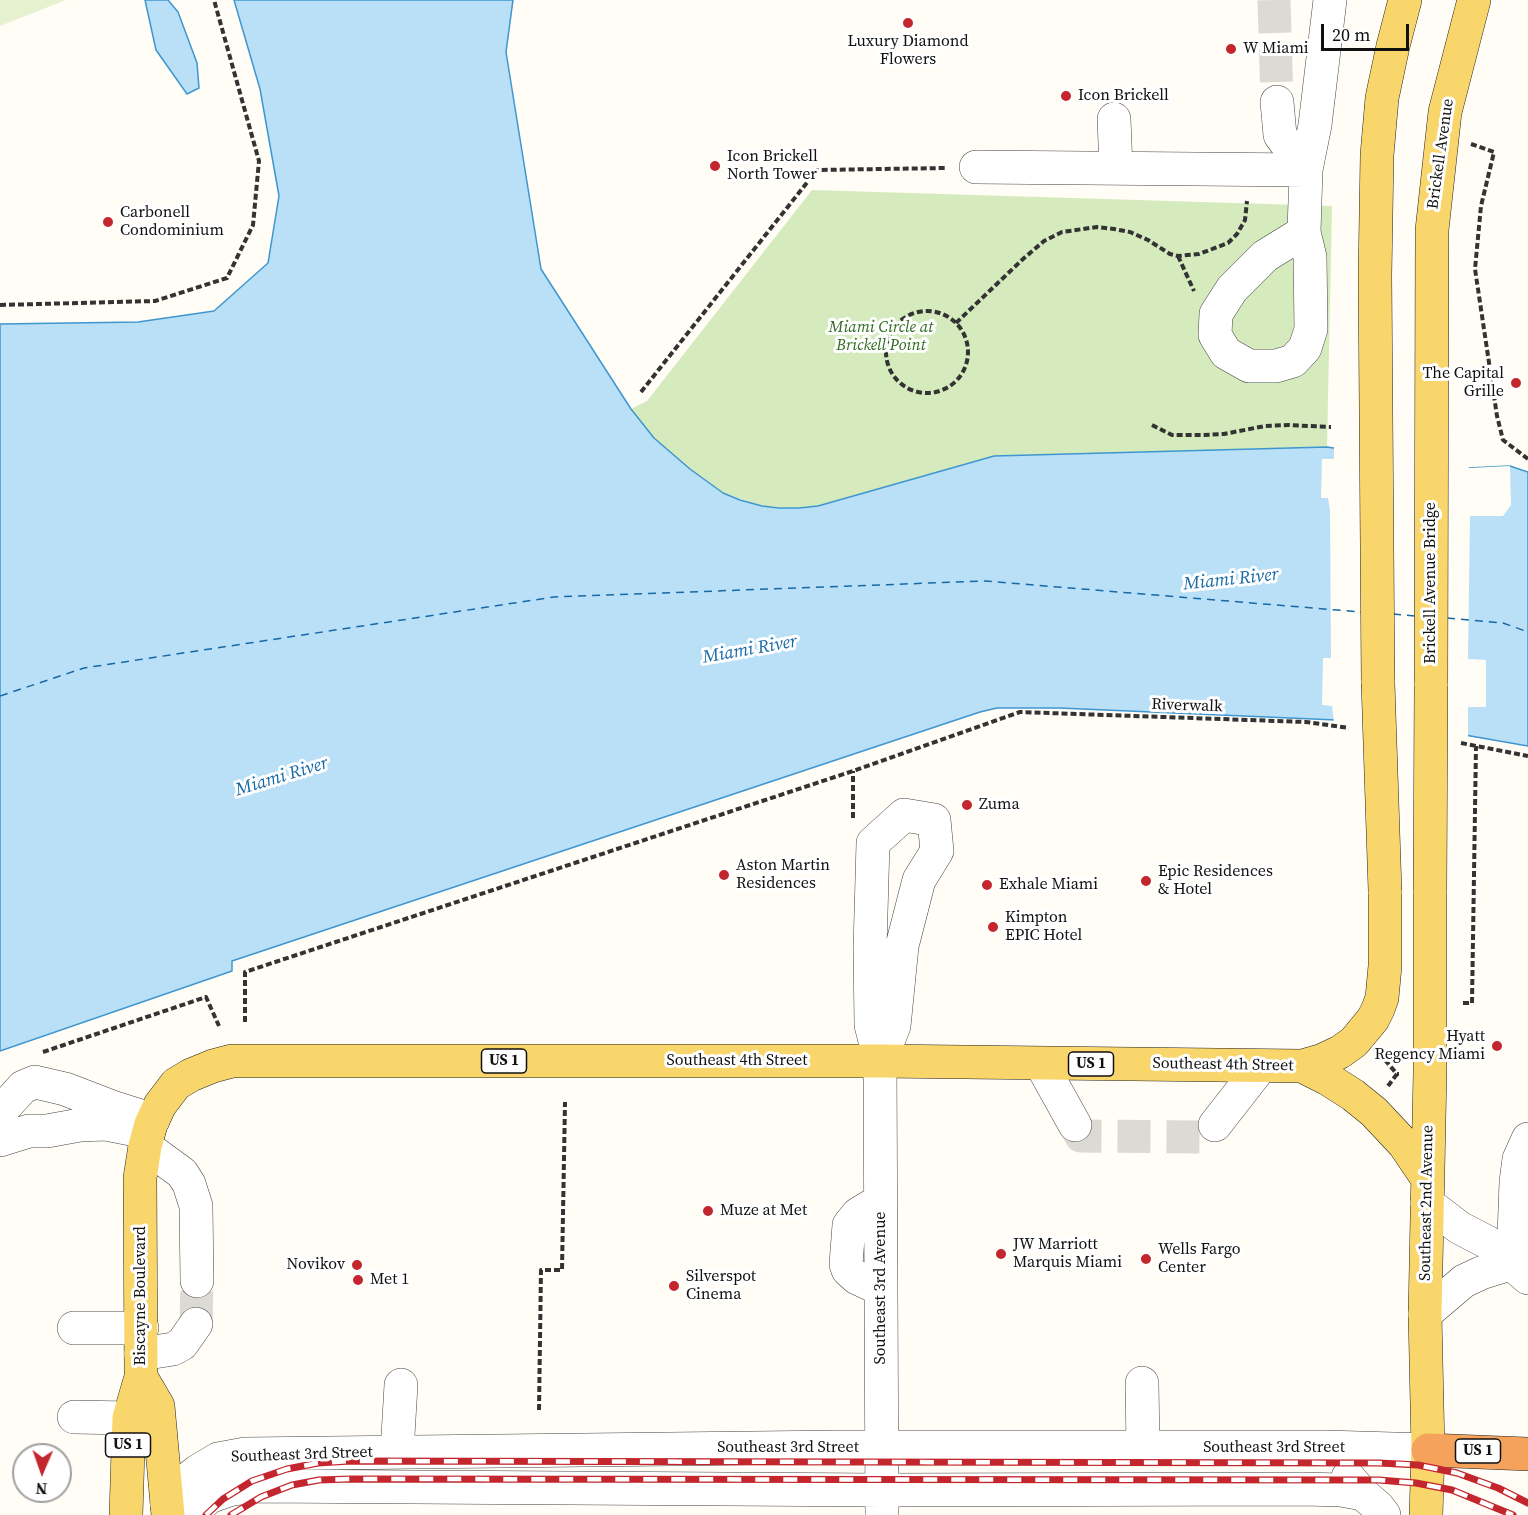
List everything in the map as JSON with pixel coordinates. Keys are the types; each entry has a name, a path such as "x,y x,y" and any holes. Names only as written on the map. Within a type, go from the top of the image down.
{"highway":[{"name":"US 1","path":"1428,1450 1528,1454"}],"main road":[{"path":"1302,1066 1323,1060 1354,1042 1373,1019 1382,998 1385,966 1385,891 1378,683 1375,275 1377,155 1382,98 1405,0"},
{"name":"Brickell Avenue","path":"1431,275 1432,231 1445,112 1474,0"},
{"name":"Brickell Avenue Bridge","path":"1430,891 1431,275"},
{"name":"Southeast 2nd Avenue","path":"1426,1515 1428,1450 1425,1314 1430,891"},
{"name":"Southeast 4th Street","path":"176,1084 191,1075 232,1061 880,1061 1302,1066"},
{"name":"US 1","path":"1302,1066 1328,1079 1374,1112 1404,1144 1427,1190"},
{"name":"Biscayne Boulevard","path":"126,1515 129,1418 141,1353 140,1178 148,1133 160,1105 176,1084"},
{"path":"141,1353 158,1406 171,1513"}],"street":[{"path":"1305,232 1306,170 1315,125 1330,0"},
{"path":"1277,102 1281,135 1306,170"},
{"path":"1114,119 1116,168"},
{"path":"976,167 1306,170"},
{"path":"904,815 934,820 937,852 919,880 903,946 894,1026 880,1061 871,1025 870,948 873,843 904,815"},
{"name":"Southeast 3rd Avenue","path":"880,1061 882,1502"},
{"path":"1041,1064 1075,1125"},
{"path":"1215,1125 1261,1066"},
{"path":"148,1133 106,1124 8,1123 23,1087 35,1082 65,1089 112,1107 148,1133 189,1184 196,1206 197,1281"},
{"path":"1520,1270 1516,1182 1525,1154"},
{"path":"1427,1190 1460,1228 1487,1242 1520,1270"},
{"path":"1425,1314 1464,1281 1480,1273 1520,1270"},
{"path":"74,1328 141,1353 173,1349 182,1344 196,1324"},
{"path":"1142,1383 1143,1448"},
{"path":"397,1452 401,1385"},
{"path":"74,1417 129,1418"},
{"name":"Southeast 3rd Street","path":"171,1513 189,1478 218,1459 245,1454 881,1447 1325,1447 1428,1450"},
{"path":"1325,1447 1373,1505"},
{"name":"Southeast 3rd Street","path":"171,1513 232,1489 257,1486 882,1502 1341,1490 1373,1505"}],"path":[{"path":"0,305 155,302 227,278 253,225 259,161 214,0"},
{"path":"1470,144 1494,152 1481,206 1475,269 1497,416 1503,440 1528,459"},
{"path":"641,392 817,171 976,167"},
{"path":"956,323 1023,259 1044,241 1062,232 1097,227 1114,229 1130,232 1178,256 1199,254 1228,243 1237,234 1245,220 1247,201"},
{"path":"932,312 945,315 956,323 964,335 968,348 967,362 961,375 952,385 940,391 926,393 912,391 900,384 886,362 885,348 896,324 913,314 932,312"},
{"path":"1152,425 1172,435 1224,434 1266,426 1331,427"},
{"name":"Riverwalk","path":"245,1022 245,972 854,771 1020,712 1306,722 1352,728"},
{"path":"1453,742 1528,756"},
{"path":"1462,1003 1472,1003 1476,746"},
{"path":"40,1053 206,997 219,1026"},
{"path":"1386,1060 1397,1074"},
{"path":"1397,1074 1406,1074"},
{"path":"1387,1088 1397,1074"},
{"path":"539,1410 541,1270 562,1270 566,1102"}],"green space":[{"path":"0,0 66,0 0,26"},
{"name":"Miami Circle at Brickell Point","path":"812,190 1332,206 1327,447 994,456 818,506 799,508 762,506 723,493 690,469 654,438 631,409 647,401"}],"water":[{"path":"145,0 168,0 178,12 197,63 199,88 187,94 156,50"},
{"name":"Miami River","path":"234,0 513,0 506,52 541,269 631,409 654,438 690,469 723,493 740,500 779,508 818,506 994,456 1327,447 1468,468 1510,466 1528,472 1528,746 1459,734 1336,720 1059,708 997,708 232,961 232,971 0,1051 0,324 138,322 214,311 268,263 279,196 260,89"}],"pier":[{"path":"1334,445 1468,465 1469,468 1510,466 1511,505 1503,516 1470,516 1468,659 1486,660 1486,707 1468,707 1468,738 1334,723 1332,706 1322,705 1323,658 1331,658 1330,511 1328,498 1321,498 1322,459 1334,459"}],"ferry route":[{"path":"0,696 84,668 554,597 985,581 1361,612"},
{"path":"1393,614 1415,616"},
{"path":"1447,618 1503,623 1528,632"}],"tunnel":[{"path":"1274,0 1277,102"},
{"path":"1075,1125 1081,1136 1205,1137 1215,1125"},
{"path":"196,1324 197,1281"}],"railway":[{"path":"206,1515 223,1499 252,1481 287,1469 318,1463 350,1461 1379,1463 1418,1465 1457,1473 1498,1488 1528,1503"},
{"path":"231,1515 261,1497 292,1485 319,1480 351,1479 1379,1480 1416,1483 1452,1490 1513,1515"}],"place":[{"name":"Luxury Diamond Flowers","path":"908,23"},
{"name":"W Miami","path":"1231,49"},
{"name":"Icon Brickell","path":"1066,96"},
{"name":"Icon Brickell North Tower","path":"715,166"},
{"name":"Carbonell Condominium","path":"108,222"},
{"name":"The Capital Grille","path":"1516,383"},
{"name":"Zuma","path":"967,805"},
{"name":"Aston Martin Residences","path":"724,875"},
{"name":"Epic Residences & Hotel","path":"1146,881"},
{"name":"Exhale Miami","path":"987,885"},
{"name":"Kimpton EPIC Hotel","path":"993,927"},
{"name":"Hyatt Regency Miami","path":"1497,1046"},
{"name":"Muze at Met","path":"708,1211"},
{"name":"JW Marriott Marquis Miami","path":"1001,1254"},
{"name":"Wells Fargo Center","path":"1146,1259"},
{"name":"Novikov","path":"357,1265"},
{"name":"Met 1","path":"358,1280"},
{"name":"Silverspot Cinema","path":"674,1286"}]}
